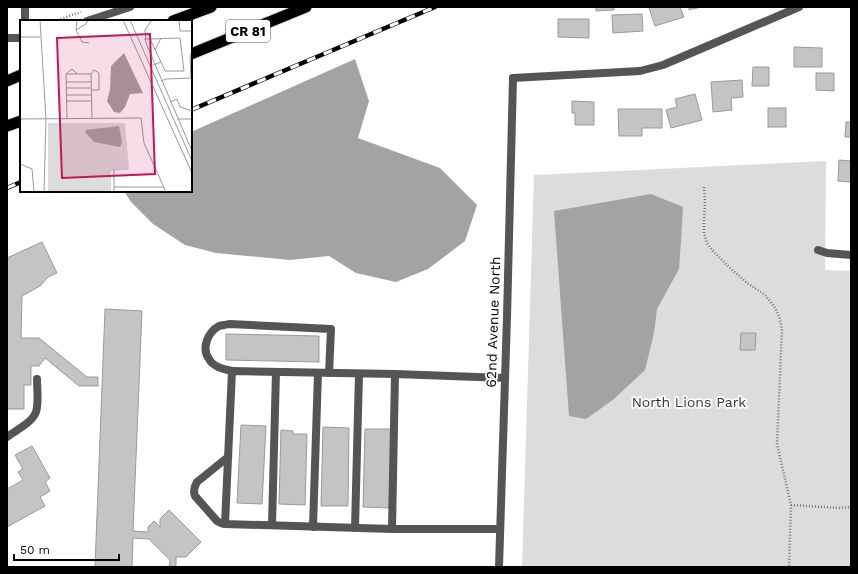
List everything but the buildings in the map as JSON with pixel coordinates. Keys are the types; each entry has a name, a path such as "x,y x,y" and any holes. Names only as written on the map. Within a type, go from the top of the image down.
{"highway":[{"name":"CR 81","path":"175,20 211,7"},
{"name":"CR 81","path":"192,54 306,7"},
{"path":"7,81 20,75"},
{"path":"7,126 20,121"}],"street":[{"path":"25,7 25,20"},
{"path":"90,20 130,7"},
{"name":"62nd Avenue North","path":"499,567 513,78 640,71 663,65 798,7"},
{"path":"7,38 20,38"},
{"path":"818,250 827,253 851,255"},
{"path":"329,373 331,329 228,324 220,326 212,331 208,336 206,351 209,360 221,368 232,371 505,378"},
{"path":"225,524 232,371"},
{"path":"272,525 276,372"},
{"path":"313,527 318,373"},
{"path":"355,528 359,374"},
{"path":"392,529 394,374"},
{"path":"7,437 29,421 35,413 37,406 37,379"},
{"path":"228,457 197,482 194,488 195,496 216,521 225,524 392,529 500,529"}],"path":[{"path":"58,20 82,12"},
{"path":"704,187 704,234 707,243 712,251 729,267 746,282 765,295 774,306 779,316 782,329 777,444 791,505 789,567"},
{"path":"791,505 840,508 851,507"}],"green space":[{"name":"North Lions Park","path":"826,161 825,270 851,271 851,567 522,567 534,175"}],"shaded area":[{"path":"355,59 369,101 358,138 440,168 477,205 465,241 428,269 396,282 356,273 329,256 290,260 216,253 185,245 153,224 131,202 125,192 192,192 192,132"},
{"path":"651,194 683,207 679,269 657,309 654,333 645,370 614,399 586,419 569,416 554,211"}],"railway":[{"path":"192,110 435,7"},
{"path":"7,188 20,182"}]}
